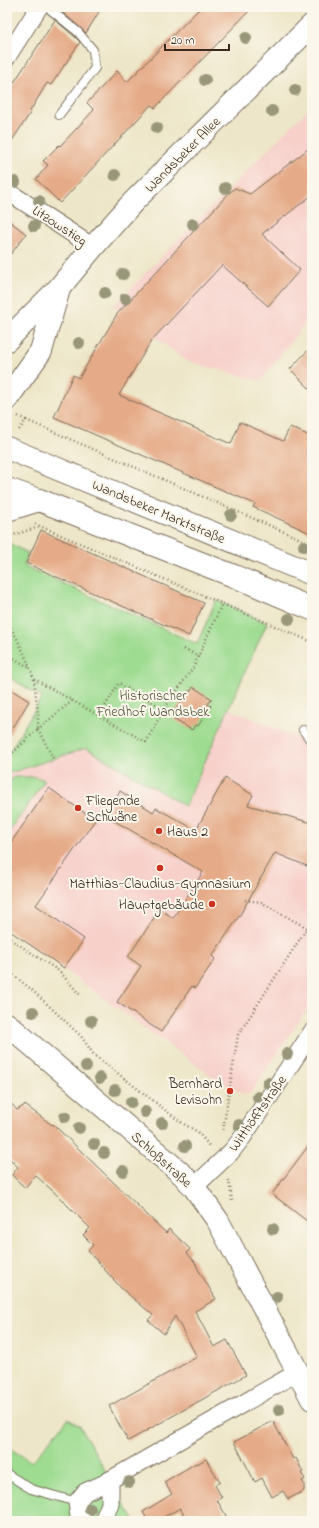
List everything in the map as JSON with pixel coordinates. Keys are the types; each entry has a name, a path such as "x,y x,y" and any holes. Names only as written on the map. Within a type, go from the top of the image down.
{"main road":[{"name":"Wandsbeker Allee","path":"7,340 59,288 93,247 134,202 312,25"},
{"name":"Wandsbeker Allee","path":"10,407 41,351 59,288"},
{"name":"Wandsbeker Marktstraße","path":"7,448 312,574"},
{"path":"7,489 234,576 312,609"},
{"path":"7,510 39,500"},
{"name":"Schloßstraße","path":"7,1024 177,1170 194,1187 209,1207 221,1227 312,1399"}],"street":[{"path":"7,57 39,7"},
{"name":"Litzowstieg","path":"7,191 93,247"},
{"name":"Witthöfftstraße","path":"194,1187 231,1152 242,1138 312,1032"},
{"path":"86,1521 79,1517 76,1502 85,1492 110,1480 298,1372"},
{"path":"103,1521 110,1504 110,1480"}],"lane":[{"path":"46,7 78,32 93,50 95,68 60,115"},
{"path":"303,730 312,742"},
{"path":"7,1474 31,1489 76,1502"}],"path":[{"path":"10,407 26,420 312,544"},
{"path":"21,427 26,420"},
{"path":"7,537 40,526 312,642"},
{"path":"34,679 146,742 164,709 193,668 222,604"},
{"path":"7,620 14,632 34,679 38,729 54,758"},
{"path":"184,649 199,656"},
{"path":"7,654 30,668"},
{"path":"99,716 119,683 164,709"},
{"path":"7,758 38,729 72,701"},
{"path":"245,900 262,902 312,931"},
{"path":"222,1137 238,1035 307,928"},
{"path":"7,937 59,971 81,996"},
{"path":"7,970 32,990 81,1036 94,1055 182,1123 198,1132 211,1149"}],"shaded area":[{"path":"312,105 312,314 261,381 187,361 113,306"},
{"name":"Matthias-Claudius-Gymnasium","path":"228,708 304,741 312,754 312,1002 250,1094 243,1094 216,1079 67,972 61,966 7,929 7,774 86,748 185,806"}],"green space":[{"name":"Historischer Friedhof Wandsbek","path":"10,544 28,553 24,566 197,644 216,600 267,623 185,806 86,748 7,774 7,756 42,697 7,676 7,545"},
{"path":"13,777 35,777 45,780 7,835 7,787"},
{"path":"68,1419 80,1426 135,1521 7,1521 7,1447 32,1462"}],"building":[{"path":"64,7 102,7 86,33 61,11"},
{"path":"201,7 253,7 155,108 151,105 60,203 36,179 48,165 43,161 59,145 60,146 94,110 87,103 117,71 127,82"},
{"path":"55,20 80,42 51,85 47,83 30,111 31,112 7,148 7,93"},
{"path":"312,146 312,195 262,234 300,270 268,306 222,265 151,341 119,395 231,444 240,422 283,441 290,427 312,437 312,534 253,507 255,504 54,417 73,375 79,378 117,314 230,192 235,188 250,194"},
{"path":"7,219 26,234 7,259"},
{"path":"312,346 312,391 290,369"},
{"path":"41,530 204,603 189,636 26,563"},
{"path":"7,687 29,701 7,738"},
{"path":"193,687 212,699 208,704 211,706 198,726 195,725 192,730 173,719 177,713 175,711 188,691 190,692"},
{"name":"Hauptgebäude","path":"225,778 253,795 248,805 312,823 312,868 275,853 240,915 212,956 215,959 195,988 192,986 161,1032 117,1002 141,966 128,957 160,909 173,918 203,872 106,816 120,791 153,812 156,808 196,830"},
{"path":"49,788 95,820 36,905 84,939 64,968 7,929 7,848"},
{"path":"7,1099 17,1110 25,1105 52,1125 53,1124 166,1233 169,1229 190,1249 187,1253 195,1262 216,1299 195,1311 214,1347 227,1340 246,1375 128,1441 109,1406 197,1357 175,1316 164,1334 148,1320 153,1315 122,1289 88,1251 93,1245 83,1235 90,1228 55,1193 35,1175 25,1188 12,1175 18,1167 7,1156"},
{"path":"312,1141 312,1225 272,1194"},
{"path":"273,1421 293,1459 296,1458 303,1472 301,1473 305,1479 302,1481 304,1484 304,1491 288,1499 283,1491 272,1497 262,1478 255,1482 234,1442"},
{"path":"206,1459 220,1482 215,1485 222,1498 217,1500 229,1521 187,1521 180,1508 157,1521 148,1521 143,1512 172,1494 164,1482 196,1463 197,1464"}],"place":[{"name":"Fliegende Schwäne","path":"78,808"},
{"name":"Haus 2","path":"159,831"},
{"name":"Matthias-Claudius-Gymnasium","path":"160,868"},
{"name":"Hauptgebäude","path":"212,904"},
{"name":"Bernhard Levisohn","path":"230,1091"}]}
